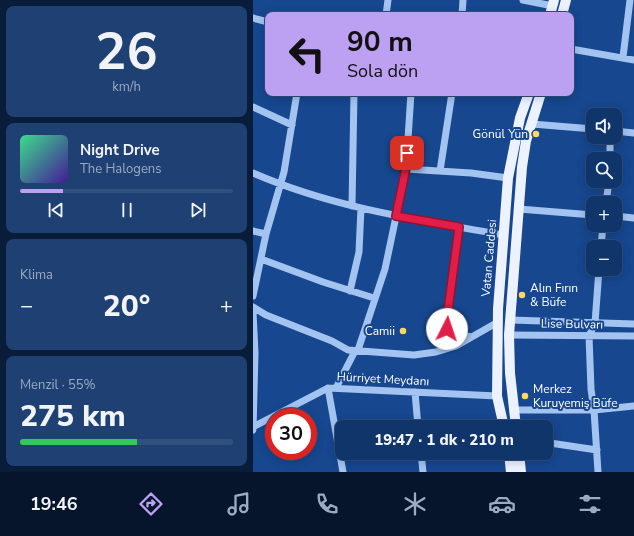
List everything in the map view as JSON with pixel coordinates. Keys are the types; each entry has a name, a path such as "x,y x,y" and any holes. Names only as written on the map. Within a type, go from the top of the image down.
{"main road":[{"path":"563,12 566,0"},
{"name":"Vatan Caddesi","path":"502,420 497,396 498,322 504,235 509,178 520,118 528,96"},
{"path":"515,420 510,373 509,335 522,167 526,141 540,96"},
{"path":"510,460 511,472"},
{"path":"520,460 521,472"}],"street":[{"path":"387,12 389,0"},
{"path":"462,12 463,0"},
{"path":"523,0 552,7"},
{"path":"623,57 629,0"},
{"path":"253,18 265,21"},
{"path":"574,49 634,60"},
{"path":"253,296 266,234 284,172 297,96"},
{"path":"352,206 354,96"},
{"path":"336,388 357,351 385,269 406,168 411,96"},
{"path":"440,171 452,96"},
{"path":"253,107 292,124"},
{"path":"532,124 586,128"},
{"path":"622,132 634,133"},
{"path":"406,168 471,173 509,178"},
{"path":"253,173 281,185 352,206 396,216 504,235"},
{"path":"350,291 359,252 361,208"},
{"path":"519,209 586,214"},
{"path":"622,217 634,218"},
{"path":"459,227 447,318 447,329 449,332 471,337"},
{"path":"253,231 266,234"},
{"path":"261,259 350,291 375,298"},
{"path":"598,276 595,324 589,336 591,388 598,472"},
{"path":"253,431 253,312 266,315 332,341 348,350 414,355 436,352 456,346 498,322"},
{"name":"Lise Bulvarı","path":"511,320 595,324 634,324"},
{"name":"Lise Bulvarı","path":"509,335 634,336"},
{"path":"328,388 343,472"},
{"name":"Hürriyet Meydanı","path":"253,427 328,388 497,396"},
{"path":"415,392 417,420"},
{"path":"514,410 594,410 634,406"},
{"path":"553,443 597,450"},
{"path":"422,460 423,472"}],"place":[{"name":"Gönül Yün","path":"536,134"},
{"name":"Alın Fırın & Büfe","path":"522,295"},
{"name":"Camii","path":"403,331"},
{"name":"Merkez Kuruyemiş Büfe","path":"525,396"}],"route":[{"path":"407,153 406,168 396,216 459,227 447,318 447,329"}]}
